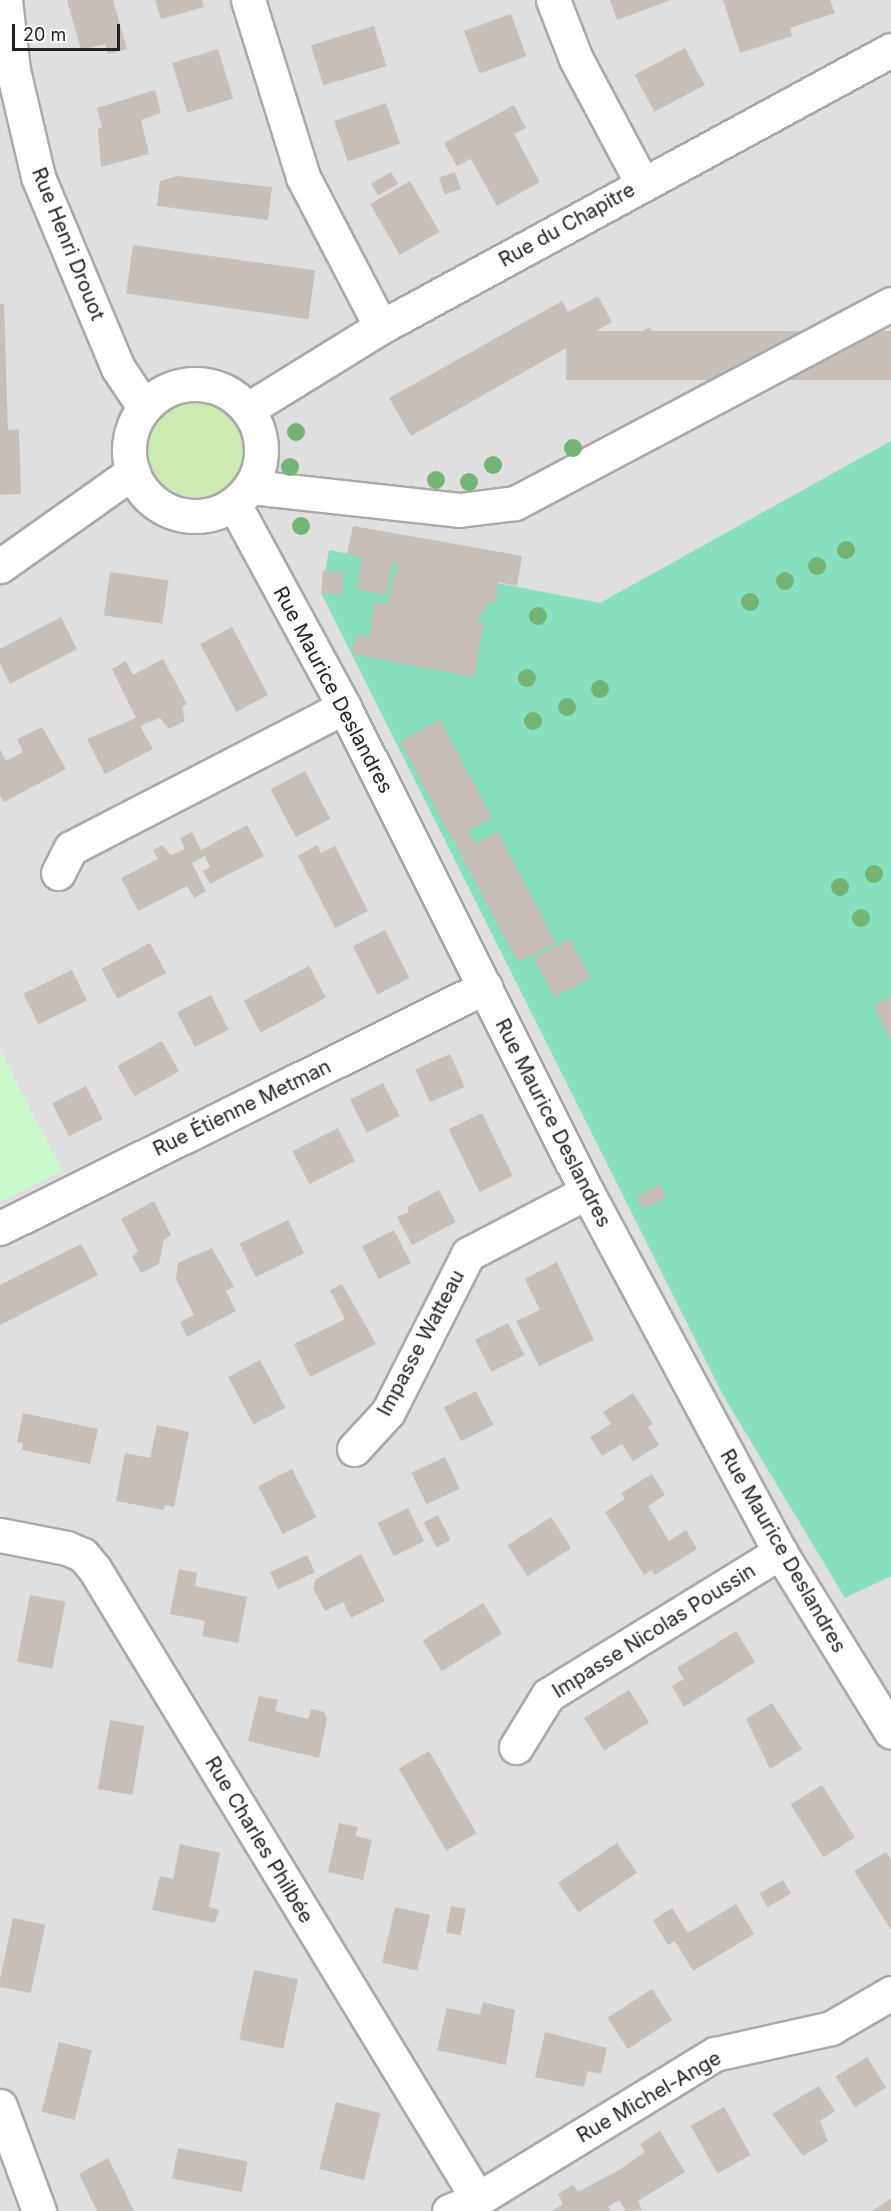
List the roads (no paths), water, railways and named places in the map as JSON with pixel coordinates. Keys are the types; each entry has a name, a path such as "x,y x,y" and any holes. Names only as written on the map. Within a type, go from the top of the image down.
{"street":[{"name":"Rue Henri Drouot","path":"4,0 13,70 38,177 118,368 144,407"},
{"path":"248,0 303,177 381,327"},
{"path":"553,0 576,59 642,183"},
{"name":"Rue du Chapitre","path":"248,409 381,327 642,183 891,50"},
{"path":"242,496 459,510 514,503 891,304"},
{"path":"196,383 233,395 248,409 262,447 242,496 216,513 175,513 150,497 133,472 130,438 144,407 158,394 196,383"},
{"path":"0,566 133,472"},
{"name":"Rue Maurice Deslandres","path":"242,496 344,707 587,1192 780,1552 891,1732"},
{"path":"58,873 71,848 344,707"},
{"name":"Rue Étienne Metman","path":"0,1228 485,987"},
{"name":"Impasse Watteau","path":"354,1449 388,1412 468,1254 587,1192"},
{"name":"Rue Charles Philbée","path":"0,1535 67,1548 84,1555 94,1568 463,2205"},
{"name":"Impasse Nicolas Poussin","path":"516,1747 548,1695 780,1552"},
{"name":"Rue Michel-Ange","path":"463,2205 714,2054 831,2028 891,1993"},
{"path":"0,2106 39,2211"}]}
